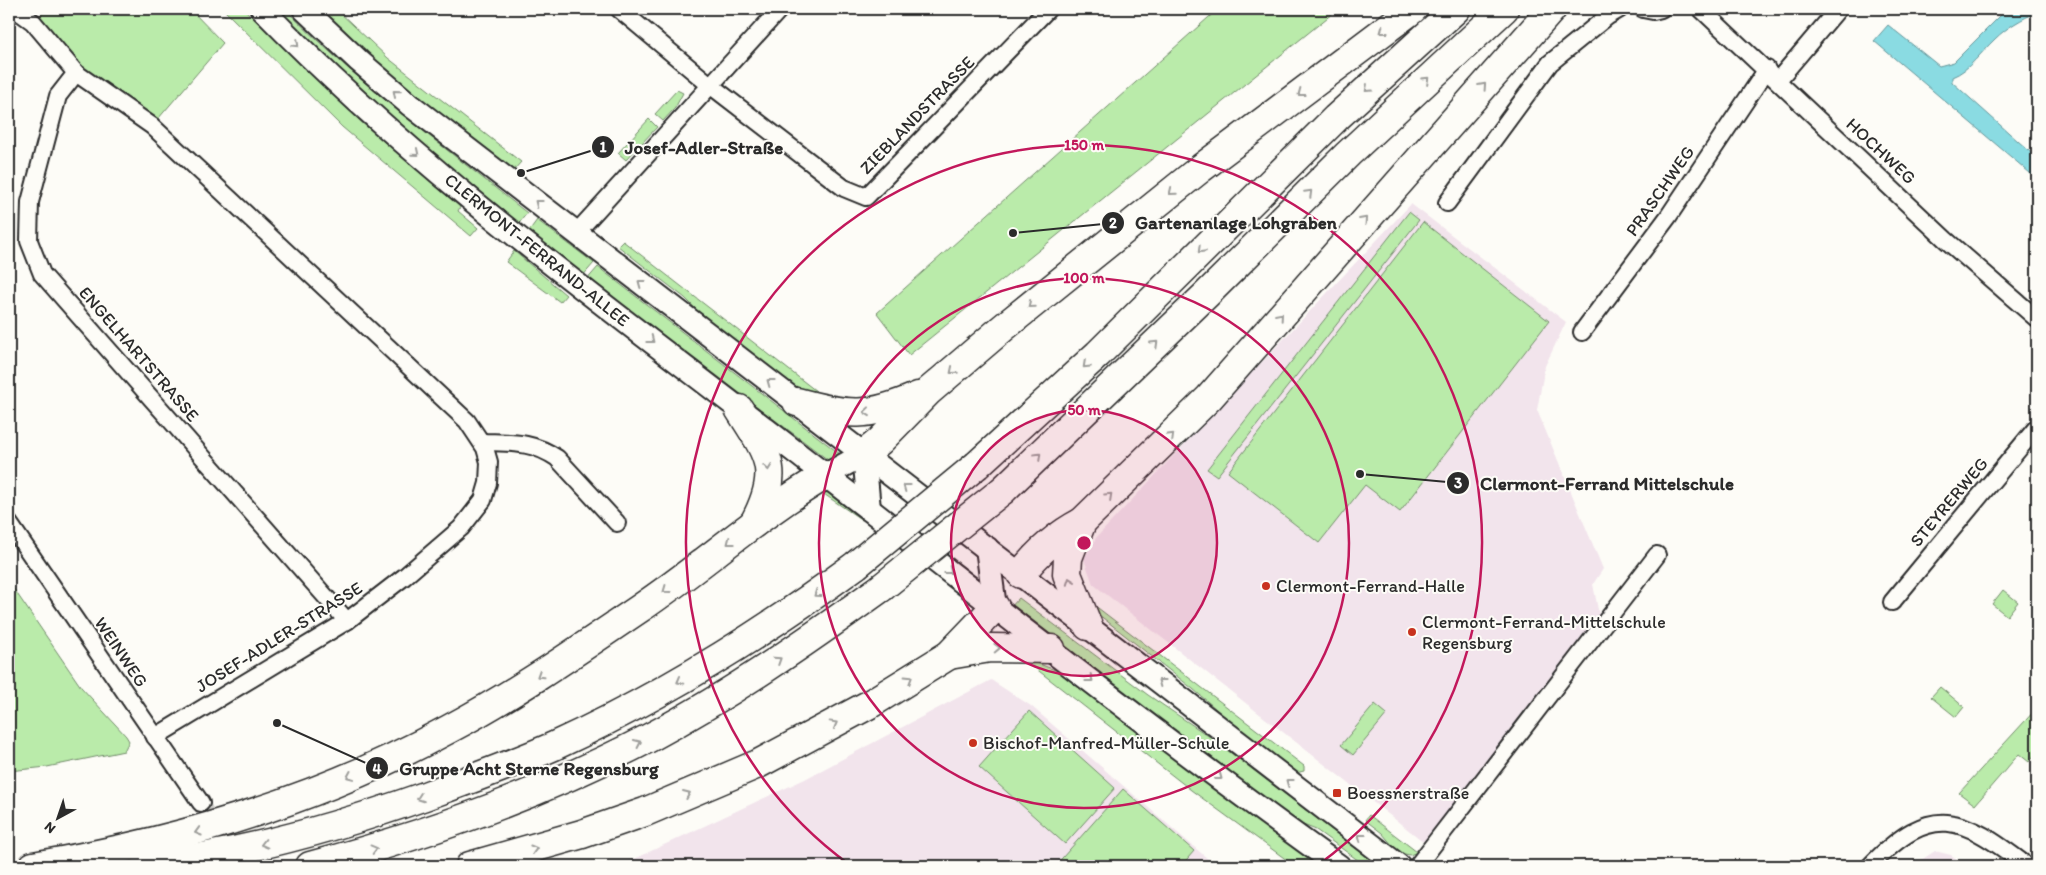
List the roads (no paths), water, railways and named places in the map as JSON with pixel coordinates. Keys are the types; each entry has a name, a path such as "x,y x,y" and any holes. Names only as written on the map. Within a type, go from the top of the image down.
{"highway":[{"path":"864,454 880,441 929,391 1004,327 1193,175 1413,9"},
{"path":"146,866 205,859 370,815 552,746 626,711 686,678 801,606 856,565 977,465 1098,354 1336,118 1456,9"},
{"path":"310,866 387,845 472,816 576,772 648,738 731,690 815,636 880,588 1003,490 1348,154 1504,9"},
{"path":"1021,574 1032,559 1070,528 1082,522 1209,398 1552,9"},
{"path":"797,402 854,414 890,409 929,391"},
{"path":"739,408 760,441 769,466 766,500 754,523"},
{"path":"32,866 102,855 200,831 333,783 449,730 581,649 706,561 754,523 826,475"},
{"path":"1082,522 1068,558 1067,574 1088,626"},
{"path":"470,866 582,834 645,812 758,764 870,704 949,655 995,607"},
{"path":"949,655 990,648 1051,649"}],"street":[{"name":"JOSEF-ADLER-STRASSE","path":"15,9 33,22 76,73 152,126 467,421 483,442 489,462 488,483 483,500 472,516 404,577 347,622 155,737"},
{"name":"CLERMONT-FERRAND-ALLEE","path":"262,9 384,126 493,217 995,607 1339,866"},
{"name":"CLERMONT-FERRAND-ALLEE","path":"304,9 359,61 409,104 1399,866"},
{"path":"619,9 710,85"},
{"path":"576,233 780,9"},
{"name":"ZIEBLANDSTRASSE","path":"710,85 844,188 866,197 1048,9"},
{"path":"1447,203 1550,63 1608,16 1620,9"},
{"path":"1643,9 1653,11 1661,9"},
{"name":"HOCHWEG","path":"1701,9 1946,240 2037,319"},
{"name":"PRASCHWEG","path":"1582,332 1772,75 1838,9"},
{"name":"ENGELHARTSTRASSE","path":"76,73 58,96 30,202 30,241 42,274 347,622"},
{"name":"STEYRERWEG","path":"1892,602 2037,427"},
{"path":"483,442 528,444 546,450 557,458 616,523"},
{"path":"826,475 864,454 869,509"},
{"name":"WEINWEG","path":"9,523 200,803"},
{"path":"987,548 995,607"},
{"path":"1417,866 1657,555"},
{"path":"995,607 1021,574"},
{"path":"1870,866 1904,835 1921,826 1941,822 1959,824 1979,832 2026,866"}],"water":[{"path":"2007,9 2037,9 2037,12 2000,35 1970,65 1952,77 1952,82 2037,158 2037,179 1874,41 1888,25 1939,66 1954,62"}],"tunnel":[{"path":"201,803 236,866"}],"place":[{"name":"Josef-Adler-Straße","path":"521,173"},
{"name":"Gartenanlage Lohgraben","path":"1013,233"},
{"name":"Clermont-Ferrand Mittelschule","path":"1360,474"},
{"name":"Clermont-Ferrand-Halle","path":"1266,586"},
{"name":"Clermont-Ferrand-Mittelschule Regensburg","path":"1412,632"},
{"name":"Gruppe Acht Sterne Regensburg","path":"277,723"},
{"name":"Bischof-Manfred-Müller-Schule","path":"973,743"},
{"name":"Boessnerstraße","path":"1337,793"}]}
